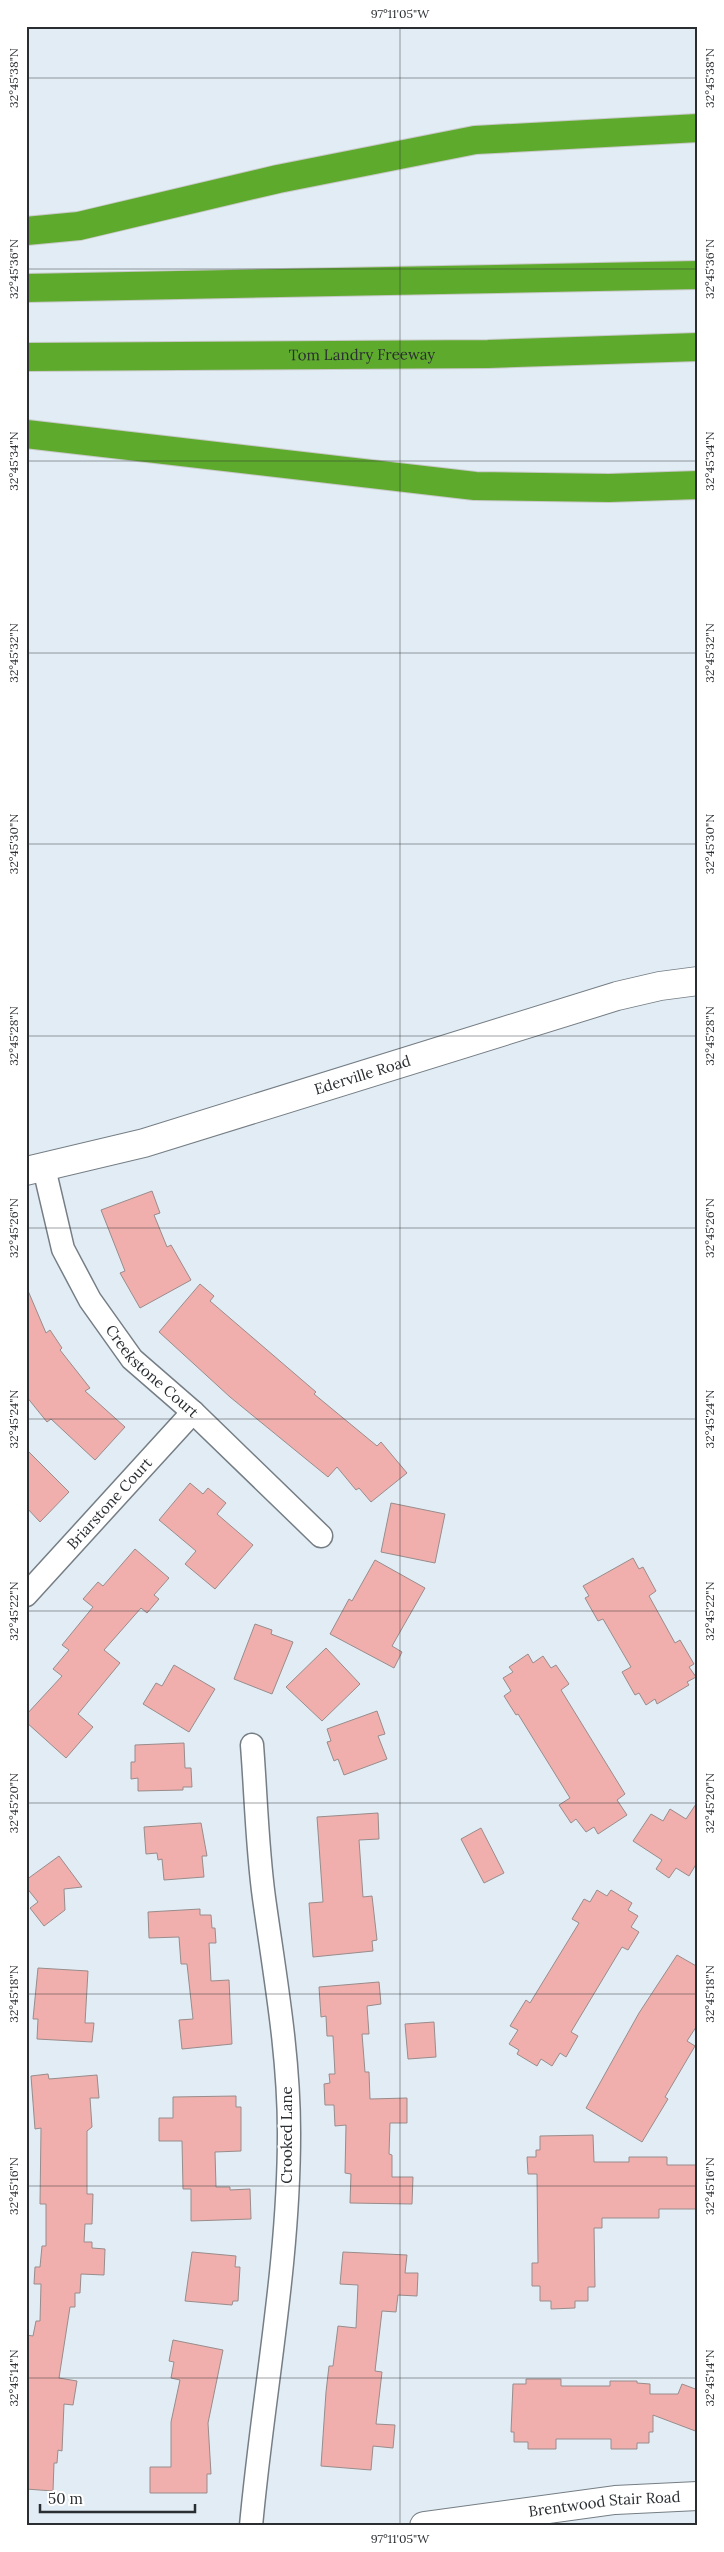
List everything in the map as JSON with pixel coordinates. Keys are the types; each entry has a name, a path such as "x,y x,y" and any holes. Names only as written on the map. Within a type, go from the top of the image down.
{"highway":[{"path":"26,231 79,226 278,179 475,140 698,128"},
{"path":"26,288 698,275"},
{"name":"Tom Landry Freeway","path":"26,357 488,354 698,347"},
{"path":"26,434 475,486 609,488 698,485"}],"street":[{"name":"Ederville Road","path":"35,1169 144,1143 617,996 660,986 698,981"},
{"name":"Creekstone Court","path":"35,1169 64,1249 90,1300 132,1359 193,1412 322,1536"},
{"name":"Briarstone Court","path":"26,1595 193,1412"},
{"name":"Crooked Lane","path":"251,2526 259,2440 277,2327 286,2244 289,2133 285,2055 276,1969 264,1897 252,1745"},
{"name":"Brentwood Stair Road","path":"424,2526 615,2500 698,2496"}],"building":[{"path":"152,1191 160,1213 154,1215 167,1247 171,1245 191,1280 140,1308 120,1273 125,1271 101,1210"},
{"path":"200,1284 214,1296 210,1301 316,1392 314,1394 377,1446 381,1442 407,1473 371,1502 359,1488 356,1490 337,1467 328,1477 230,1397 159,1332"},
{"path":"26,1286 46,1333 50,1330 62,1348 60,1350 90,1388 85,1391 125,1427 95,1460 51,1419 47,1422 26,1396"},
{"path":"26,1449 69,1492 40,1522 26,1507"},
{"path":"190,1483 203,1494 208,1488 226,1503 217,1514 253,1545 215,1589 185,1564 196,1551 159,1520"},
{"path":"391,1503 445,1514 435,1563 381,1552"},
{"path":"135,1549 169,1578 154,1595 159,1599 147,1613 141,1608 104,1650 120,1663 78,1714 93,1727 66,1758 26,1722 26,1715 62,1676 53,1669 69,1650 62,1645 93,1607 83,1599 98,1582 103,1586"},
{"path":"633,1558 639,1569 643,1567 656,1591 649,1596 675,1643 680,1640 694,1664 689,1667 696,1677 687,1682 689,1685 657,1704 655,1699 646,1705 639,1693 635,1695 622,1672 631,1667 603,1619 598,1621 585,1598 589,1596 583,1586"},
{"path":"375,1560 425,1588 392,1646 402,1652 394,1668 330,1634 349,1599 352,1601"},
{"path":"255,1624 272,1630 271,1634 293,1642 272,1694 234,1679"},
{"path":"326,1648 360,1684 322,1721 286,1687"},
{"path":"528,1654 533,1663 543,1656 551,1668 556,1665 569,1684 561,1690 625,1794 617,1800 627,1815 598,1834 594,1827 586,1832 576,1819 571,1823 559,1805 570,1798 518,1714 516,1715 504,1696 511,1691 503,1678 513,1672 509,1667"},
{"path":"174,1665 215,1689 189,1732 143,1704 156,1683 162,1686"},
{"path":"377,1711 385,1734 378,1736 387,1759 344,1775 338,1759 334,1761 327,1742 331,1741 327,1729"},
{"path":"184,1743 185,1768 191,1768 192,1787 183,1787 183,1790 138,1791 138,1778 131,1779 131,1762 135,1762 135,1745"},
{"path":"698,1801 698,1861 689,1876 676,1868 669,1878 656,1869 662,1860 633,1841 651,1814 663,1821 670,1809 686,1819"},
{"path":"378,1813 379,1839 359,1840 363,1897 372,1896 377,1940 372,1941 373,1951 313,1957 309,1903 323,1902 317,1817"},
{"path":"201,1823 207,1856 202,1856 204,1877 164,1880 162,1859 158,1860 157,1853 146,1854 144,1827"},
{"path":"481,1828 504,1873 484,1883 461,1839"},
{"path":"59,1856 82,1887 64,1889 65,1910 44,1926 30,1908 38,1902 26,1887 26,1880"},
{"path":"597,1890 607,1896 611,1890 632,1903 628,1910 638,1916 631,1927 639,1932 628,1950 622,1947 571,2032 578,2036 566,2057 560,2053 552,2066 541,2059 537,2066 517,2054 519,2050 509,2044 518,2030 510,2026 526,2000 530,2003 579,1923 572,1919 584,1899 590,1902"},
{"path":"200,1909 200,1915 211,1915 212,1928 215,1928 216,1943 209,1943 211,1981 229,1980 232,2044 182,2049 179,2020 193,2019 187,1964 181,1964 179,1937 149,1938 148,1912"},
{"path":"677,1955 698,1967 698,2024 687,2041 695,2046 665,2097 668,2099 642,2142 586,2108 639,2013"},
{"path":"38,1968 88,1971 85,2023 94,2023 92,2042 37,2039 38,2019 33,2019"},
{"path":"379,1982 381,2004 367,2006 369,2034 362,2034 365,2072 369,2072 370,2099 407,2098 407,2123 390,2123 389,2154 392,2155 392,2177 413,2177 412,2204 350,2203 351,2174 345,2173 346,2125 335,2126 334,2105 325,2105 324,2084 330,2083 329,2074 335,2074 333,2036 327,2036 326,2016 321,2017 319,1987"},
{"path":"434,2022 436,2057 408,2059 405,2024"},
{"path":"48,2074 49,2079 97,2075 99,2098 90,2098 92,2127 87,2131 87,2194 93,2194 92,2224 85,2224 84,2242 92,2242 92,2248 105,2249 104,2275 81,2274 80,2293 75,2293 75,2307 70,2307 59,2378 77,2381 73,2405 64,2404 62,2451 58,2450 57,2463 54,2463 53,2491 26,2489 26,2335 33,2336 36,2321 40,2321 41,2284 34,2284 35,2267 40,2267 42,2246 46,2246 46,2204 40,2204 41,2128 35,2129 31,2076"},
{"path":"236,2096 236,2107 241,2107 241,2151 215,2152 216,2187 230,2187 230,2190 250,2189 251,2219 191,2221 191,2189 183,2189 182,2141 159,2141 159,2118 173,2118 173,2097"},
{"path":"593,2135 594,2162 629,2162 629,2157 667,2157 667,2165 698,2165 698,2209 659,2209 659,2218 602,2218 602,2228 594,2228 595,2287 588,2287 588,2301 575,2301 575,2308 551,2309 551,2301 540,2301 540,2286 532,2286 532,2263 538,2263 537,2174 528,2174 527,2157 536,2157 536,2150 540,2150 540,2136"},
{"path":"192,2252 236,2256 235,2267 240,2267 238,2301 233,2301 232,2305 185,2301"},
{"path":"343,2252 407,2255 405,2273 418,2273 417,2296 398,2295 396,2312 382,2311 375,2371 382,2372 376,2424 395,2425 393,2448 373,2446 371,2470 321,2466 329,2366 333,2366 338,2326 356,2328 358,2285 340,2284"},
{"path":"173,2340 223,2350 208,2423 211,2474 207,2474 207,2493 150,2493 150,2467 171,2467 171,2422 180,2380 171,2378 174,2362 169,2361"},
{"path":"526,2379 561,2379 561,2386 610,2386 610,2381 637,2381 637,2383 650,2384 650,2394 678,2394 682,2384 698,2390 698,2432 653,2415 653,2432 649,2432 649,2443 637,2443 637,2449 611,2449 611,2439 556,2439 556,2449 528,2449 528,2442 514,2442 514,2432 511,2432 513,2384 526,2384"}]}
